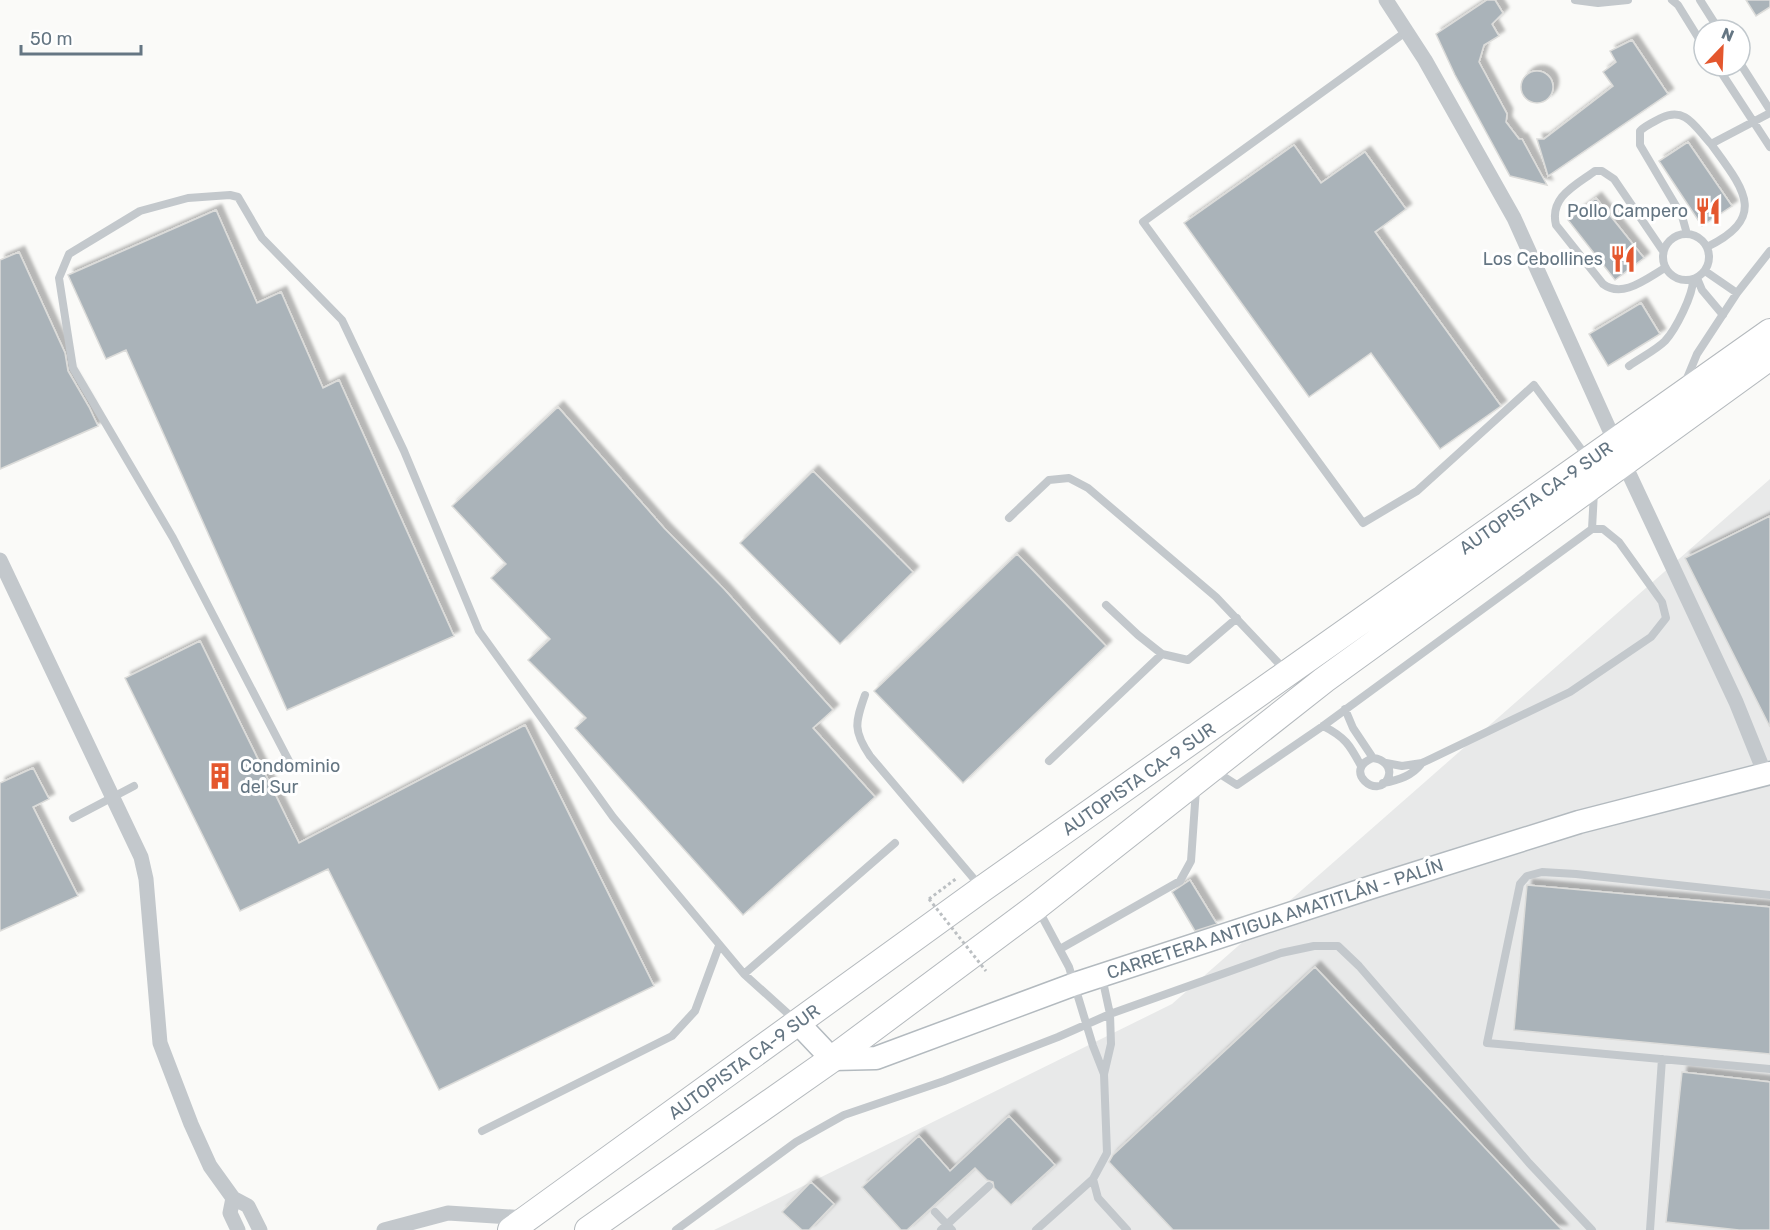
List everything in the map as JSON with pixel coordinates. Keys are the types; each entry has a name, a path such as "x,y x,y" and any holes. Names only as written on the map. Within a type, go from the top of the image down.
{"highway":[{"name":"AUTOPISTA CA-9 SUR","path":"1619,452 1680,396 1770,332"},
{"name":"AUTOPISTA CA-9 SUR","path":"519,1224 982,889 1288,673 1619,452 1770,357"},
{"name":"AUTOPISTA CA-9 SUR","path":"588,1230 832,1059 1036,907 1592,471"}],"main road":[{"name":"CARRETERA ANTIGUA AMATITLÁN - PALÍN","path":"832,1059 876,1058 1101,975 1579,822 1768,774"},
{"path":"798,1023 832,1059"}],"street":[{"path":"1386,0 1425,60 1514,218 1768,774"},
{"path":"0,560 141,857 146,879 160,1043 210,1166 233,1198 248,1206 260,1230"},
{"path":"233,1198 230,1213 238,1230"},
{"path":"384,1230 448,1213 519,1224"}],"lane":[{"path":"1575,0 1598,3 1628,0"},
{"path":"1672,0 1678,5 1692,28"},
{"path":"1700,0 1711,18"},
{"path":"1407,32 1143,222 1363,523 1417,491 1534,385 1592,471 1592,529"},
{"path":"1725,78 1770,147"},
{"path":"1711,144 1754,123 1770,112 1749,78"},
{"path":"1687,234 1682,216 1640,145 1640,131 1670,114 1678,114 1687,118 1711,144 1744,189 1747,205 1738,229 1727,238 1707,247"},
{"path":"1663,251 1672,239 1687,234 1695,236 1707,247 1709,259 1705,271 1695,279 1686,281 1674,277 1665,268 1663,251 1614,179 1602,171 1595,171 1560,197 1556,204 1554,212 1556,225 1603,284 1609,288 1625,290 1665,268"},
{"path":"289,761 173,538 73,368 59,278 69,254 140,211 188,198 230,195 238,197 262,238 342,320 404,451 479,631 613,817 744,974 798,1023"},
{"path":"1680,396 1697,354 1737,293 1768,255"},
{"path":"1705,271 1737,293"},
{"path":"1695,279 1723,315"},
{"path":"1629,366 1665,340 1688,302 1695,279"},
{"path":"1009,518 1049,480 1069,478 1088,488 1216,597 1288,673"},
{"path":"1060,949 1180,881 1191,861 1204,775 1237,785 1323,726 1592,529 1603,529 1619,542 1662,602 1666,618 1651,637 1570,693 1422,763 1402,766 1386,764"},
{"path":"1106,605 1162,654 1188,660 1237,618"},
{"path":"1049,761 1162,654"},
{"path":"865,695 856,727 860,741 870,756 982,889"},
{"path":"1345,709 1353,728 1372,758"},
{"path":"1323,726 1338,733 1350,744 1361,766"},
{"path":"1383,783 1388,778 1389,770 1386,764 1379,759 1366,760 1361,766 1360,774 1363,781 1376,786 1399,780 1416,771 1422,763"},
{"path":"73,818 134,786"},
{"path":"744,974 895,843"},
{"path":"1770,895 1576,874 1542,872 1527,876 1520,884 1486,1043 1770,1069"},
{"path":"1036,907 1069,967 1104,1074"},
{"path":"482,1131 672,1036 695,1011 719,946"},
{"path":"676,1230 796,1142 844,1115 944,1081 1058,1038 1086,1023 1281,953 1314,946 1338,946 1359,966 1529,1163 1592,1230"},
{"path":"1036,1230 1093,1179 1107,1153 1104,1074 1111,1044 1110,1014 1101,975"},
{"path":"1650,1230 1662,1059"},
{"path":"1093,1179 1098,1198 1127,1230"},
{"path":"935,1212 947,1228 989,1186"}],"path":[{"path":"961,875 929,899 986,971"}],"shaded area":[{"path":"1770,479 1770,1230 714,1230 1172,1004"}],"building":[{"path":"1487,0 1495,0 1503,13 1492,24 1499,36 1484,45 1479,62 1507,114 1506,122 1519,139 1522,139 1547,185 1510,176 1455,75 1436,34"},
{"path":"1746,0 1770,0 1770,7 1756,16"},
{"path":"1632,40 1668,94 1548,176 1537,139 1544,139 1613,86 1603,72 1616,62 1610,51"},
{"path":"1537,71 1548,76 1553,87 1548,98 1537,103 1526,98 1521,87 1526,76"},
{"path":"1688,142 1732,206 1702,226 1659,161"},
{"path":"1294,145 1321,183 1365,152 1406,209 1375,232 1501,406 1440,449 1371,353 1309,397 1184,223"},
{"path":"1596,198 1644,258 1615,280 1568,220"},
{"path":"216,210 257,303 281,292 323,388 339,380 454,636 287,710 126,350 106,359 68,275"},
{"path":"19,252 65,353 68,371 98,426 0,469 0,260"},
{"path":"1641,303 1660,334 1608,366 1589,334"},
{"path":"558,407 664,528 724,589 833,710 813,728 875,797 743,915 575,728 586,718 528,660 550,639 491,578 506,564 452,506"},
{"path":"813,471 913,572 840,644 740,543"},
{"path":"1770,516 1770,727 1685,558"},
{"path":"1017,554 1106,646 963,783 874,691"},
{"path":"200,641 299,843 525,725 654,986 439,1090 328,869 240,911 125,678"},
{"path":"33,768 49,799 33,807 78,896 0,931 0,783"},
{"path":"1190,880 1217,924 1195,931 1172,892"},
{"path":"1527,885 1770,907 1770,1054 1514,1030"},
{"path":"1315,967 1562,1230 1173,1230 1109,1162 1113,1155"},
{"path":"1682,1072 1770,1082 1770,1230 1739,1230 1666,1222"},
{"path":"1009,1116 1055,1165 1011,1205 994,1188 993,1182 987,1180 975,1168 907,1230 901,1230 862,1187 919,1136 950,1171"},
{"path":"811,1182 834,1204 809,1230 802,1230 782,1212"}],"place":[{"name":"Pollo Campero","path":"1708,211"},
{"name":"Los Cebollines","path":"1623,259"},
{"name":"Condominio del Sur","path":"220,776"}]}
